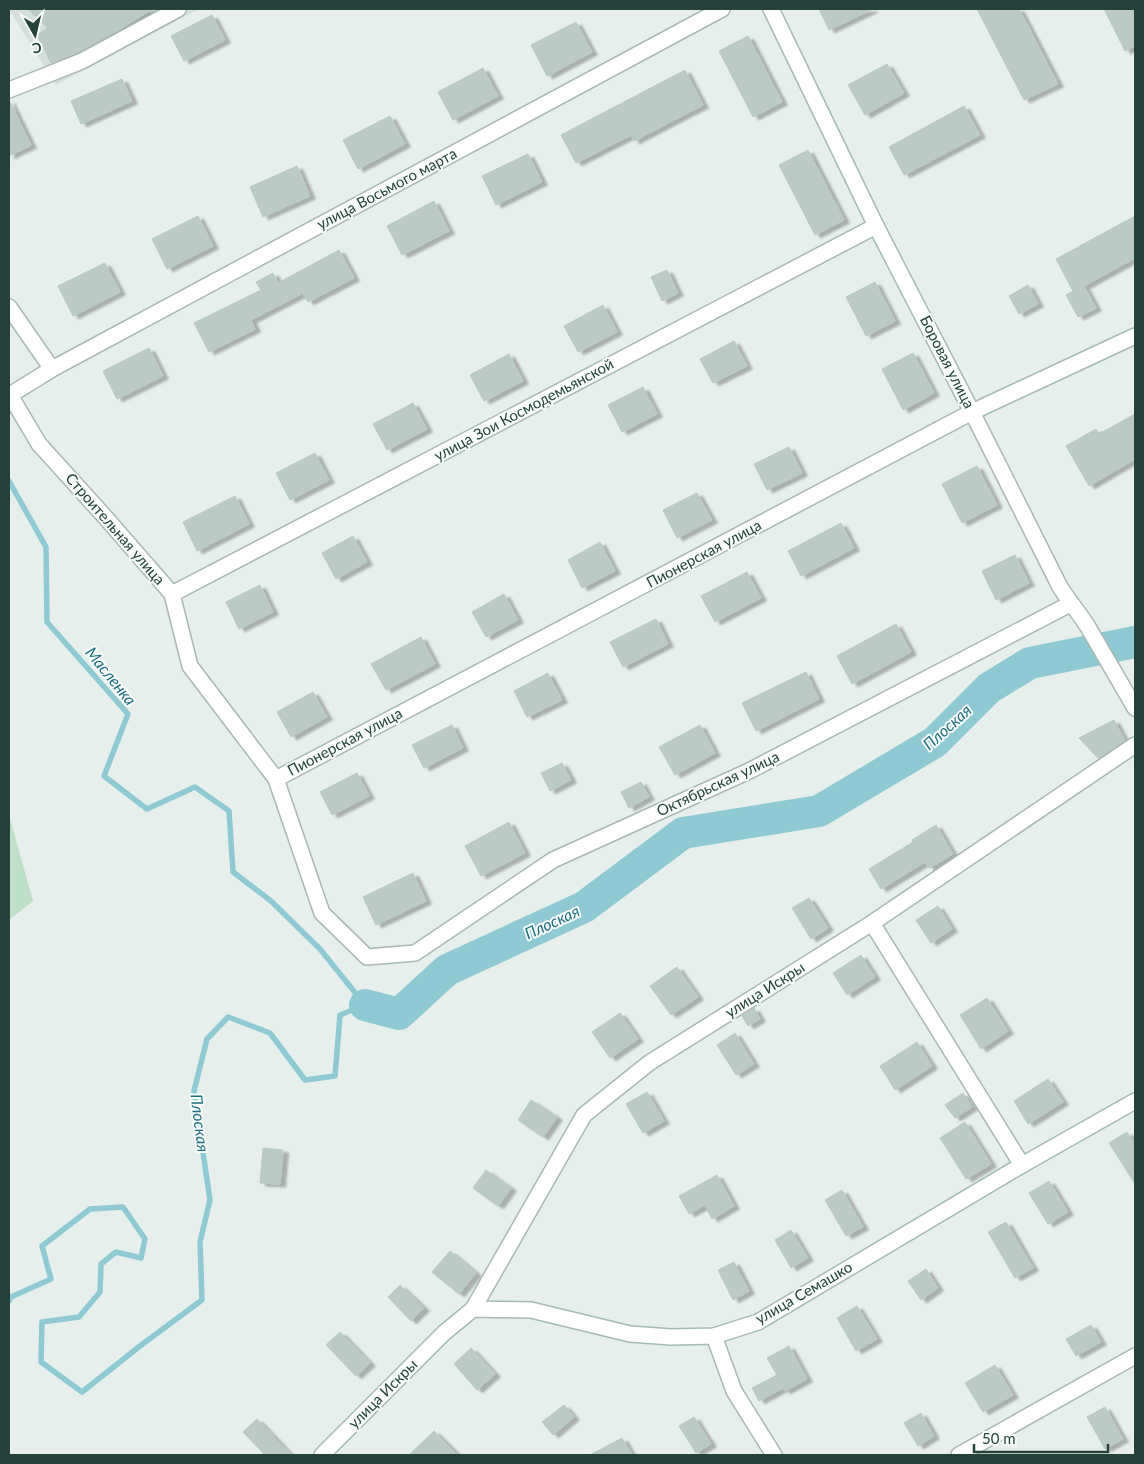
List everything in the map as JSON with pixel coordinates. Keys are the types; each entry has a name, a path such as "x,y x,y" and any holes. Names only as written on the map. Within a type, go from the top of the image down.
{"street":[{"path":"9,90 82,61 178,9"},
{"name":"улица Восьмого марта","path":"52,369 722,9"},
{"name":"Боровая улица","path":"771,9 876,226 1070,604 1088,626 1135,708"},
{"name":"улица Зои Космодемьянской","path":"172,594 876,226"},
{"path":"9,307 52,369"},
{"name":"Пионерская улица","path":"276,779 972,412 1135,336"},
{"name":"Строительная улица","path":"52,369 9,396 39,444 172,594 190,666 276,779 322,913 367,957"},
{"name":"Октябрьская улица","path":"367,957 414,953 553,860 750,771 1070,604"},
{"name":"улица Искры","path":"322,1455 444,1334 473,1309 584,1115 649,1063 872,923 1135,745"},
{"path":"872,923 1022,1165"},
{"name":"улица Семашко","path":"473,1309 532,1310 630,1334 671,1337 714,1336 758,1322 1022,1165 1135,1101"},
{"path":"714,1336 734,1391 774,1455"},
{"path":"959,1455 1135,1356"}],"shaded area":[{"path":"12,9 199,9 56,85 10,11"}],"green space":[{"path":"9,815 33,901 9,920"}],"building":[{"path":"28,9 153,9 78,52 51,63 37,35 48,28"},
{"path":"819,9 873,9 829,30"},
{"path":"977,9 1019,9 1058,84 1024,100"},
{"path":"1104,9 1135,9 1135,46 1125,51"},
{"path":"212,15 225,40 184,61 171,36"},
{"path":"576,22 592,52 547,76 531,45"},
{"path":"748,36 782,102 753,117 719,51"},
{"path":"887,64 904,93 865,115 848,85"},
{"path":"483,68 498,96 453,120 438,92"},
{"path":"685,70 703,105 634,141 631,135 576,163 561,135"},
{"path":"122,79 132,101 81,124 71,101"},
{"path":"9,100 31,145 9,156"},
{"path":"964,106 980,135 904,175 889,147"},
{"path":"390,116 405,144 358,169 343,140"},
{"path":"808,150 844,220 815,235 779,165"},
{"path":"528,154 542,182 496,205 482,176"},
{"path":"297,166 310,196 263,217 250,187"},
{"path":"434,201 449,231 402,255 387,226"},
{"path":"198,216 213,246 167,269 152,239"},
{"path":"1135,216 1135,258 1084,286 1096,308 1078,317 1066,295 1073,291 1056,259"},
{"path":"339,250 354,278 308,302 303,293 251,320 255,329 209,352 194,323 261,290 256,282 273,273 278,283"},
{"path":"105,263 120,292 73,316 58,286"},
{"path":"667,270 678,293 662,301 651,277"},
{"path":"875,282 895,321 866,336 846,297"},
{"path":"1028,285 1038,304 1019,314 1009,296"},
{"path":"603,305 617,332 578,352 564,326"},
{"path":"734,341 747,366 713,383 700,359"},
{"path":"149,348 163,376 117,399 103,371"},
{"path":"913,353 934,393 903,410 882,369"},
{"path":"509,354 523,381 484,401 470,375"},
{"path":"643,387 657,414 622,432 608,405"},
{"path":"413,403 427,429 387,450 373,424"},
{"path":"1135,414 1135,459 1089,486 1066,446 1096,429 1099,434"},
{"path":"789,447 802,473 767,490 754,464"},
{"path":"315,453 329,480 290,500 276,473"},
{"path":"977,466 997,505 962,523 942,484"},
{"path":"697,493 712,520 677,538 663,510"},
{"path":"235,496 249,524 197,551 183,522"},
{"path":"841,523 854,548 801,576 788,551"},
{"path":"353,536 367,562 336,579 322,553"},
{"path":"600,542 615,571 582,588 568,560"},
{"path":"1015,555 1029,583 996,600 982,571"},
{"path":"747,572 761,598 715,622 701,596"},
{"path":"260,585 273,612 239,629 226,602"},
{"path":"504,594 518,620 486,637 472,612"},
{"path":"656,619 668,644 623,667 610,642"},
{"path":"896,624 911,652 852,684 837,656"},
{"path":"421,637 435,664 386,690 371,664"},
{"path":"806,672 819,699 756,731 742,703"},
{"path":"548,673 562,700 527,717 514,691"},
{"path":"313,692 327,717 291,737 277,712"},
{"path":"1114,720 1125,741 1098,758 1079,738"},
{"path":"452,725 463,748 424,768 412,745"},
{"path":"700,725 715,753 675,775 659,747"},
{"path":"562,763 571,780 550,791 541,773"},
{"path":"357,773 369,796 332,815 320,792"},
{"path":"641,782 649,797 629,808 621,792"},
{"path":"509,822 525,853 481,876 465,846"},
{"path":"936,825 953,854 929,868 925,862 881,889 869,869 913,842 912,840"},
{"path":"413,873 426,901 376,925 363,897"},
{"path":"809,898 828,928 811,939 792,908"},
{"path":"938,906 952,929 931,943 916,920"},
{"path":"861,955 875,977 847,995 833,973"},
{"path":"677,967 698,997 671,1015 650,986"},
{"path":"987,998 1008,1031 981,1049 960,1015"},
{"path":"754,1008 760,1019 748,1026 742,1016"},
{"path":"620,1013 638,1039 610,1058 592,1032"},
{"path":"735,1033 754,1064 736,1075 717,1045"},
{"path":"917,1042 932,1066 895,1090 880,1066"},
{"path":"1048,1079 1063,1102 1028,1124 1014,1101"},
{"path":"647,1092 664,1121 643,1133 626,1104"},
{"path":"963,1093 972,1107 955,1118 945,1105"},
{"path":"531,1100 557,1117 543,1137 518,1120"},
{"path":"965,1122 991,1164 966,1179 940,1138"},
{"path":"1127,1132 1135,1145 1135,1184 1109,1143"},
{"path":"263,1148 283,1150 280,1184 260,1183"},
{"path":"486,1170 511,1188 498,1206 473,1188"},
{"path":"717,1175 734,1206 712,1219 705,1205 689,1214 679,1196"},
{"path":"1049,1181 1068,1212 1048,1224 1029,1193"},
{"path":"842,1190 863,1227 846,1236 825,1200"},
{"path":"1006,1222 1033,1268 1015,1278 988,1232"},
{"path":"791,1230 808,1258 791,1268 775,1240"},
{"path":"450,1251 476,1273 459,1294 432,1272"},
{"path":"734,1262 749,1291 733,1300 718,1270"},
{"path":"926,1269 938,1288 921,1300 908,1281"},
{"path":"400,1285 424,1308 411,1321 388,1297"},
{"path":"857,1306 877,1339 856,1351 837,1318"},
{"path":"1091,1325 1101,1342 1076,1356 1066,1339"},
{"path":"340,1332 370,1363 356,1376 326,1345"},
{"path":"789,1346 807,1379 785,1391 783,1388 759,1401 752,1388 777,1375 767,1358"},
{"path":"471,1348 495,1374 477,1390 454,1364"},
{"path":"995,1365 1013,1395 983,1412 965,1383"},
{"path":"564,1405 574,1417 553,1435 542,1422"},
{"path":"1105,1407 1123,1439 1105,1449 1087,1417"},
{"path":"921,1413 934,1436 918,1446 904,1423"},
{"path":"694,1417 711,1444 696,1453 679,1426"},
{"path":"257,1419 291,1455 265,1455 243,1432"},
{"path":"434,1431 458,1455 409,1455"},
{"path":"622,1438 632,1455 590,1455"}],"waterway":[{"name":"Плоская","path":"9,481 46,547 47,622 128,714 104,776 147,809 195,787 229,811 233,872 271,901 320,949 365,1005 340,1015 335,1076 305,1080 270,1033 228,1017 207,1039 194,1091 210,1200 200,1242 202,1300 82,1392 41,1362 42,1322 79,1317 100,1292 101,1264 116,1252 141,1258 145,1239 123,1207 90,1209 42,1246 51,1279 11,1297 9,1301"},
{"name":"Плоская","path":"365,1005 399,1014 447,970 584,907 683,833 819,811 935,742 989,688 1030,663 1135,642"}],"water label":[{"name":"Масленка","path":"111,676"}]}
